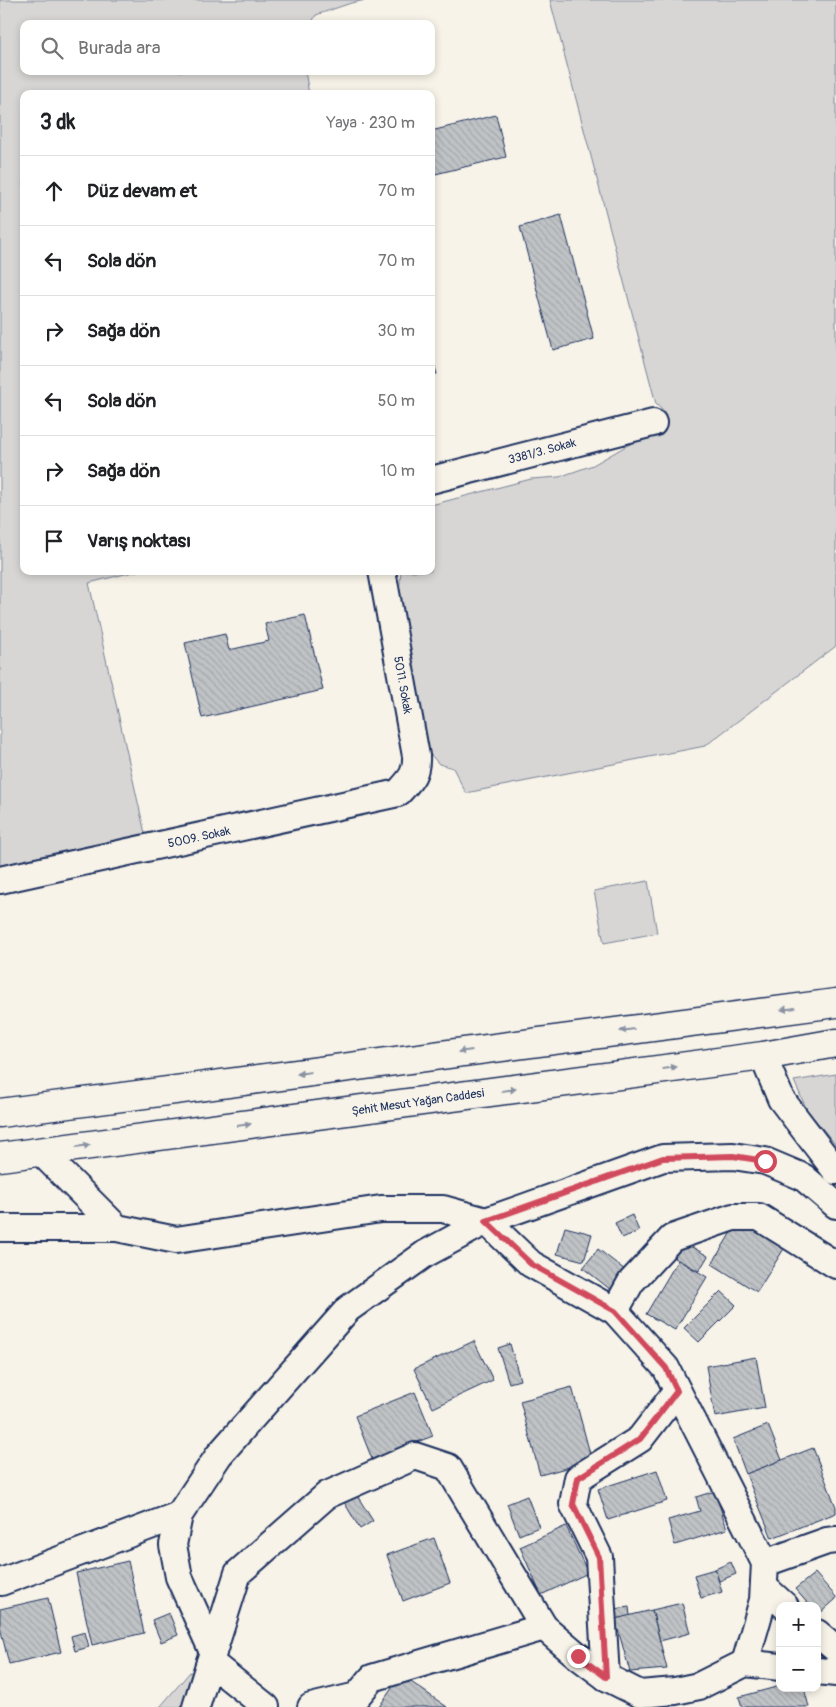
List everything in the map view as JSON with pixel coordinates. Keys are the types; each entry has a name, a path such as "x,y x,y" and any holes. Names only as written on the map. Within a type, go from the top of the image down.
{"main road":[{"path":"0,1113 836,1002"},
{"name":"Şehit Mesut Yağan Caddesi","path":"0,1157 763,1056 836,1044"}],"street":[{"name":"3381/3. Sokak","path":"435,479 653,422"},
{"name":"5011. Sokak","path":"383,575 416,756 416,767 412,777 398,792"},
{"name":"5009. Sokak","path":"0,880 398,792"},
{"path":"763,1056 781,1099 836,1171"},
{"path":"41,1152 117,1228"},
{"path":"266,1707 211,1657 179,1577 173,1545 179,1515 218,1454 348,1309 425,1254 486,1221 663,1158 733,1156 765,1161 803,1177 836,1204"},
{"path":"0,1228 117,1228 176,1240 380,1210 443,1210 486,1221 531,1264 615,1311 666,1368 764,1575 782,1602"},
{"path":"615,1311 630,1282 672,1238 733,1217 759,1217 836,1265"},
{"path":"606,1677 599,1557 573,1504 578,1478 640,1439 677,1391"},
{"path":"196,1707 238,1573 327,1495 415,1456 448,1467 544,1627 606,1677 640,1694 675,1691 699,1686 745,1663 776,1667"},
{"path":"1,1582 179,1515"},
{"path":"764,1575 827,1541 836,1540"},
{"path":"745,1663 763,1600 764,1575"},
{"path":"311,1707 357,1696 372,1678 544,1627"},
{"path":"821,1636 836,1649"},
{"path":"821,1671 836,1673"}],"shaded area":[{"path":"0,0 366,0 316,15 313,20 20,20 20,75 306,75 308,90 20,90 20,575 121,575 89,583 146,838 0,870"},
{"path":"550,0 836,0 836,646 705,746 466,793 453,768 439,764 430,754 399,593 401,575 435,575 435,504 531,479 559,477 593,465 633,442 663,428 666,414 656,404"},
{"path":"648,881 657,933 604,943 594,891"},
{"path":"836,1074 836,1145 807,1110 794,1081"},
{"path":"190,1672 199,1675 190,1707 160,1707"}],"building":[{"path":"496,115 506,157 435,174 435,130"},
{"path":"561,215 594,339 553,350 520,227"},
{"path":"305,615 323,690 202,718 185,643 225,634 229,650 269,641 265,624"},
{"path":"632,1215 639,1231 622,1238 615,1223"},
{"path":"739,1219 785,1247 757,1292 712,1264"},
{"path":"565,1227 592,1234 584,1261 557,1254"},
{"path":"683,1242 708,1256 699,1271 674,1258"},
{"path":"598,1249 630,1274 615,1293 583,1268"},
{"path":"678,1260 707,1277 675,1330 646,1314"},
{"path":"721,1291 736,1305 699,1342 684,1328"},
{"path":"474,1341 493,1380 433,1408 414,1369"},
{"path":"510,1344 520,1380 509,1383 498,1348"},
{"path":"756,1357 765,1408 715,1417 706,1366"},
{"path":"572,1387 592,1461 540,1475 520,1401"},
{"path":"415,1392 433,1436 372,1459 355,1416"},
{"path":"768,1425 782,1460 746,1474 733,1439"},
{"path":"813,1448 836,1507 836,1513 772,1538 746,1474"},
{"path":"657,1470 667,1501 608,1520 598,1489"},
{"path":"715,1491 727,1529 675,1545 668,1520 700,1511 696,1497"},
{"path":"356,1494 373,1521 360,1529 344,1502"},
{"path":"527,1496 539,1527 519,1535 507,1504"},
{"path":"566,1526 588,1573 541,1595 520,1547"},
{"path":"434,1538 450,1583 403,1601 387,1555"},
{"path":"128,1561 144,1633 92,1645 76,1573"},
{"path":"731,1562 736,1574 719,1581 715,1569"},
{"path":"715,1569 722,1592 701,1598 694,1575"},
{"path":"815,1573 836,1599 821,1612 821,1602 806,1602 795,1589"},
{"path":"48,1598 61,1652 9,1664 0,1627 0,1609"},
{"path":"682,1603 690,1633 660,1641 652,1610"},
{"path":"629,1607 630,1616 615,1619 614,1609"},
{"path":"652,1610 667,1669 630,1672 615,1619"},
{"path":"169,1613 178,1635 161,1642 152,1620"},
{"path":"85,1632 89,1647 75,1651 71,1636"},
{"path":"401,1675 447,1707 379,1707"},
{"path":"776,1687 776,1692 805,1692 809,1707 742,1707 739,1697"}],"route":[{"path":"578,1656 606,1677 599,1557 573,1504 578,1478 640,1439 677,1391 666,1368 615,1311 531,1264 486,1221 663,1158 733,1156 765,1161"}]}
